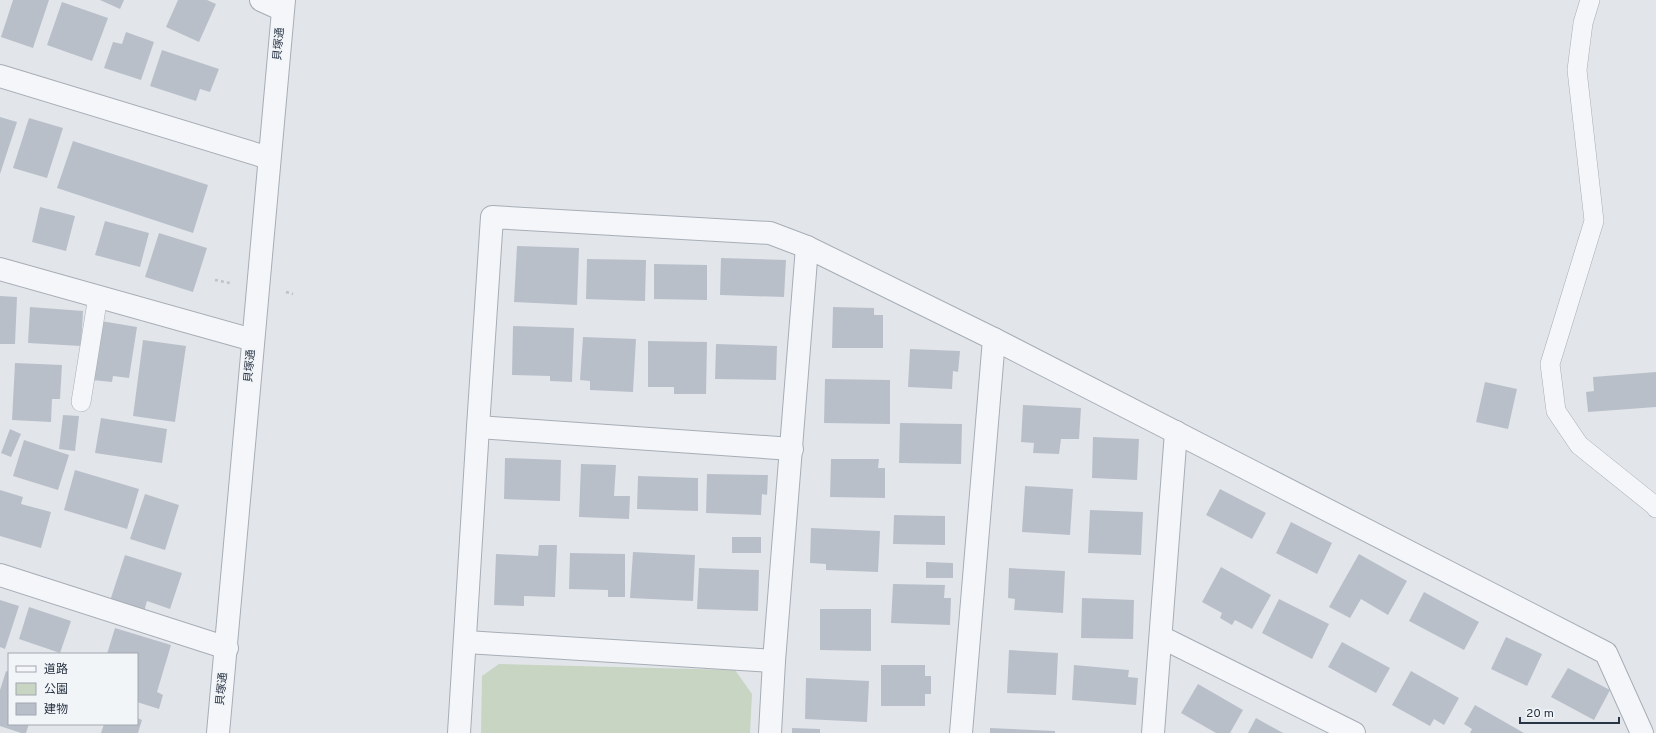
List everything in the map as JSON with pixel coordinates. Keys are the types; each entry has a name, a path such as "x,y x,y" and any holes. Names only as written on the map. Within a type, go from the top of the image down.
{"street":[{"path":"261,0 283,5"},
{"name":"貝塚通","path":"218,733 227,648 283,5"},
{"path":"0,76 269,158"},
{"path":"460,733 492,217 770,233 808,247 994,339 1606,653 1642,733"},
{"path":"770,733 774,662 808,247"},
{"path":"0,269 253,340"},
{"path":"961,733 994,339"},
{"path":"478,427 792,449"},
{"path":"1153,733 1176,432"},
{"path":"0,575 227,648"},
{"path":"1161,637 1354,733"},
{"path":"466,642 774,662"}],"lane":[{"path":"1590,0 1583,23 1577,70 1594,221 1550,364 1556,411 1579,445 1656,508"},
{"path":"81,402 98,296"}],"green space":[{"path":"499,664 735,670 752,694 750,733 481,733 482,676"}],"building":[{"path":"13,0 49,0 33,48 1,37"},
{"path":"100,0 124,0 120,9"},
{"path":"178,0 207,0 216,4 199,42 166,27"},
{"path":"62,2 108,18 92,61 47,45"},
{"path":"126,32 154,42 141,80 104,68 113,42 122,44"},
{"path":"162,50 219,69 210,92 200,89 196,101 150,86"},
{"path":"0,117 17,122 0,174"},
{"path":"29,118 63,128 47,178 13,168"},
{"path":"73,141 208,185 193,233 57,188"},
{"path":"40,207 75,216 66,251 32,242"},
{"path":"105,221 149,233 140,267 95,255"},
{"path":"159,233 207,248 193,292 145,277"},
{"path":"517,246 579,248 577,305 514,302"},
{"path":"721,258 786,260 784,297 720,295"},
{"path":"587,259 646,260 645,301 586,299"},
{"path":"654,264 707,265 707,300 654,299"},
{"path":"0,296 17,297 15,344 0,344"},
{"path":"30,307 83,311 81,346 28,343"},
{"path":"833,307 874,308 874,315 883,315 883,348 832,348"},
{"path":"101,321 137,327 129,378 113,376 112,382 92,380"},
{"path":"513,326 574,328 572,382 550,381 550,376 512,375"},
{"path":"583,337 636,339 633,392 590,390 590,381 580,380"},
{"path":"143,340 186,346 175,422 133,416"},
{"path":"648,341 707,342 706,394 674,394 674,387 648,387"},
{"path":"716,344 777,346 776,380 715,379"},
{"path":"910,349 960,351 958,372 953,371 952,389 908,387"},
{"path":"15,363 62,365 60,399 52,399 51,422 12,420"},
{"path":"1656,372 1656,407 1588,412 1586,392 1594,391 1593,377"},
{"path":"825,379 890,380 890,424 824,423"},
{"path":"1485,382 1517,389 1508,429 1476,422"},
{"path":"1023,405 1081,408 1079,439 1061,439 1059,454 1033,453 1034,443 1021,442"},
{"path":"63,415 79,416 75,451 59,449"},
{"path":"101,418 167,429 162,463 95,453"},
{"path":"900,423 962,424 961,464 899,463"},
{"path":"10,429 21,434 11,457 1,453"},
{"path":"1093,437 1139,439 1137,480 1092,478"},
{"path":"24,440 69,455 58,490 13,476"},
{"path":"505,458 561,460 560,501 504,499"},
{"path":"831,459 879,459 878,468 885,468 885,498 830,497"},
{"path":"581,464 616,465 614,496 630,496 629,519 579,517"},
{"path":"75,470 139,489 127,529 64,510"},
{"path":"707,474 768,475 767,495 762,494 761,515 706,513"},
{"path":"638,476 698,478 698,511 637,509"},
{"path":"1025,486 1073,489 1070,535 1022,532"},
{"path":"1220,489 1266,513 1252,539 1206,515"},
{"path":"0,490 23,497 21,504 51,512 41,548 0,536"},
{"path":"145,494 179,505 165,550 130,539"},
{"path":"1090,510 1143,512 1141,555 1088,553"},
{"path":"894,515 945,516 945,545 893,544"},
{"path":"1291,522 1332,543 1317,574 1276,553"},
{"path":"811,528 880,531 878,572 826,570 826,564 810,563"},
{"path":"732,537 761,537 761,553 732,553"},
{"path":"539,545 557,545 555,597 524,596 524,606 494,605 496,554 538,556"},
{"path":"633,552 695,555 693,601 630,598"},
{"path":"570,553 625,554 625,597 608,597 608,590 569,589"},
{"path":"1359,554 1407,581 1388,615 1361,599 1350,618 1329,607"},
{"path":"125,555 182,573 170,609 147,601 144,612 110,601"},
{"path":"926,562 953,563 953,578 926,578"},
{"path":"1221,567 1271,595 1252,629 1235,620 1232,625 1220,618 1222,613 1202,602"},
{"path":"699,568 759,570 758,611 697,609"},
{"path":"1009,568 1065,571 1063,613 1014,610 1015,599 1008,598"},
{"path":"893,584 945,585 944,598 951,598 950,625 891,623"},
{"path":"1424,592 1479,622 1464,650 1409,621"},
{"path":"1082,598 1134,600 1133,639 1081,638"},
{"path":"1279,599 1329,624 1312,659 1262,633"},
{"path":"0,600 19,606 5,649 0,647"},
{"path":"29,607 71,621 60,653 19,639"},
{"path":"820,609 871,609 871,651 820,650"},
{"path":"115,628 171,645 157,692 163,695 159,709 138,702 138,653 107,653"},
{"path":"1506,637 1542,654 1527,686 1491,669"},
{"path":"1342,642 1390,668 1376,693 1328,667"},
{"path":"1009,650 1058,653 1056,695 1007,693"},
{"path":"881,665 925,665 925,676 931,676 931,694 925,694 925,706 881,706"},
{"path":"1074,665 1129,670 1128,677 1138,678 1136,705 1072,700"},
{"path":"1568,668 1610,690 1594,720 1551,697"},
{"path":"6,671 8,672 8,725 29,725 26,733 21,733 0,726 0,690"},
{"path":"1411,671 1459,698 1444,725 1434,719 1430,726 1392,705"},
{"path":"806,678 869,681 867,722 805,719"},
{"path":"1198,684 1243,710 1230,733 1216,733 1181,713"},
{"path":"1475,705 1524,733 1470,733 1472,729 1464,724"},
{"path":"138,718 142,720 138,733 101,733 104,725 138,725"},
{"path":"1256,718 1283,733 1248,733"},
{"path":"792,728 820,729 820,733 792,733"},
{"path":"990,728 1055,731 1055,733 990,733"}]}
